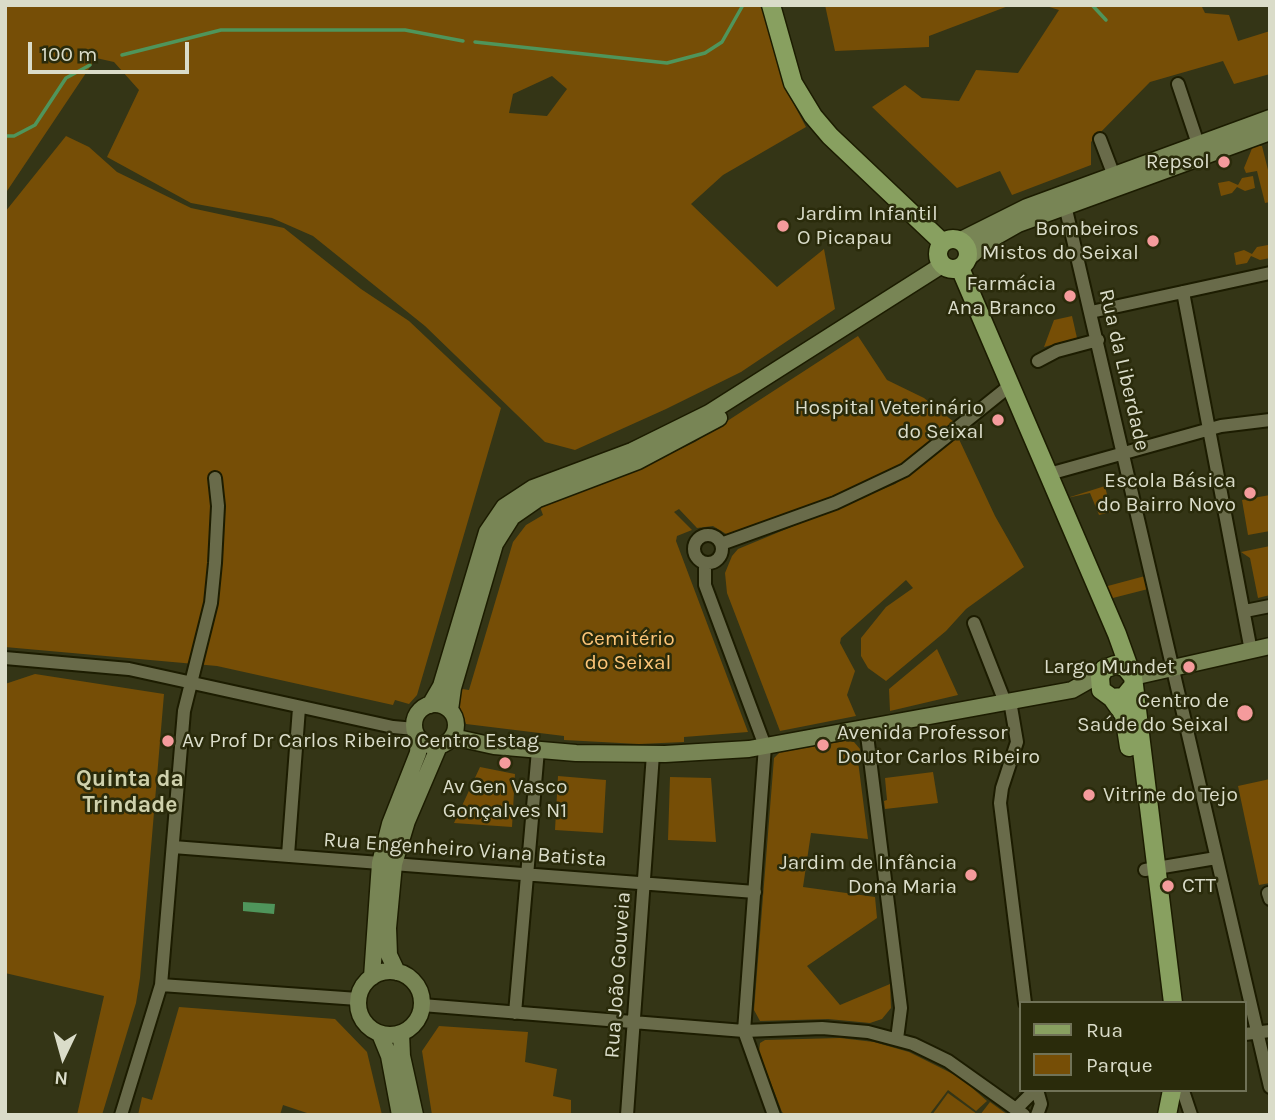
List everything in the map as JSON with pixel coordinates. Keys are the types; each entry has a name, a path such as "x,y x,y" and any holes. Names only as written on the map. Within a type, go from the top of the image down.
{"main road":[{"path":"771,5 793,83 813,117 830,136 951,242 967,249 964,263 1132,679 1162,1001"},
{"path":"1064,200 988,241 964,263 951,269 942,265 938,254 951,242 1008,215 1064,200 1116,181 1200,150 1270,119"},
{"path":"1200,150 1270,132"},
{"path":"372,976 390,824 418,753 417,715 430,705 442,686 487,533 504,507 533,488 632,451 709,412 942,265"},
{"path":"450,710 495,544 512,517 538,499 638,461 691,435 839,336 860,318"},
{"path":"1108,615 1111,642 1100,686 1121,710 1127,729 1173,1001"},
{"path":"1132,679 1270,646"},
{"path":"1072,690 1103,671 1120,665 1132,679"},
{"path":"417,734 428,745 446,741 538,751 653,754 765,746 1072,690 1124,697 1132,679"},
{"path":"397,972 389,955 387,864 456,723 450,710 440,705 430,705"},
{"path":"380,1034 401,1033 415,1022 422,1005 418,988 405,975 397,972 388,971 372,976 360,990 358,999 360,1016 380,1034 389,1056 400,1115"},
{"path":"401,1033 402,1056 415,1115"},
{"path":"1167,1115 1178,1092"},
{"path":"1178,1092 1179,1115"}],"street":[{"path":"1178,84 1200,150"},
{"path":"1100,138 1116,181"},
{"name":"Rua da Liberdade","path":"1064,200 1270,1087"},
{"path":"1091,312 1270,273"},
{"path":"1184,292 1251,651"},
{"path":"1038,361 1057,351 1098,340"},
{"path":"721,544 834,503 905,470 1010,381"},
{"path":"1049,474 1211,429 1270,420"},
{"path":"121,1115 161,985 188,682 211,603 218,506 215,478"},
{"path":"721,544 711,535 698,540 695,553 705,563 705,584 765,746 744,1031 774,1115"},
{"path":"705,563 720,556 721,544"},
{"path":"1245,611 1270,606"},
{"path":"974,624 1008,701 1017,742 1000,803 1025,1001"},
{"path":"5,658 129,669 417,734"},
{"path":"288,855 299,708"},
{"path":"866,727 901,1008 897,1039"},
{"path":"515,1013 538,751"},
{"name":"Rua João Gouveia","path":"627,1115 653,754"},
{"name":"Rua Engenheiro Viana Batista","path":"173,847 755,892"},
{"path":"1151,869 1216,858"},
{"path":"161,985 358,999"},
{"path":"422,1005 744,1031 846,1029 897,1039 948,1060 1020,1112 1035,1092"},
{"path":"1037,1092 1041,1104 1037,1115"},
{"path":"1178,1092 1191,1115"}],"green space":[{"path":"5,5 763,5 783,84 806,127 723,175 691,204 777,287 824,249 835,309 741,372 575,450 545,442 425,326 313,236 272,218 191,203 107,157 139,90 114,62 96,58 5,194","holes":["552,76 567,89 547,116 509,113 513,94"]},
{"path":"825,5 1011,5 929,36 929,47 835,51"},
{"path":"1043,5 1201,5 1205,13 1229,15 1238,41 1270,31 1270,74 1234,84 1223,61 1150,82 1091,142 1091,165 1012,195 1000,171 957,188 872,107 905,85 922,98 959,101 976,70 1018,73 1059,10"},
{"path":"66,136 89,147 117,172 191,208 284,228 361,289 409,321 501,408 417,695 409,704 395,700 393,705 217,666 5,647 5,212"},
{"path":"1253,146 1262,146 1270,178 1270,202 1265,203 1257,171 1246,173 1244,168"},
{"path":"1253,176 1255,188 1245,191 1237,187 1232,193 1221,196 1218,183 1229,181 1238,185 1242,178"},
{"path":"1268,245 1270,258 1260,260 1251,256 1247,263 1236,265 1234,253 1244,250 1252,254 1257,247"},
{"path":"1072,316 1077,338 1044,347 1054,320"},
{"name":"Cemitério do Seixal","path":"858,336 887,380 924,398 954,422 915,459 852,492 728,535 713,526 697,528 679,509 674,512 692,530 677,536 676,541 748,732 684,737 684,742 639,744 564,740 564,736 466,724 459,705 462,689 469,690 513,542 526,525 543,515 540,507 628,474 695,442"},
{"path":"957,435 995,516 1024,567 966,609 946,631 886,681 868,668 861,656 861,638 886,607 913,588 906,580 841,638 840,643 855,671 847,695 856,716 780,731 727,593 725,573 732,556 738,549 895,484 927,462"},
{"path":"1105,486 1111,512 1099,515 1090,493 1067,498"},
{"path":"1270,495 1270,531 1248,535 1242,500"},
{"path":"1270,546 1270,595 1258,598 1250,558 1241,552"},
{"path":"1145,576 1148,589 1109,599 1104,587"},
{"path":"937,649 958,695 890,711 889,689"},
{"path":"35,674 164,694 140,978 136,1003 102,1115 77,1115 104,996 5,973 5,684"},
{"path":"845,741 854,742 860,749 858,761 868,839 811,833 803,887 875,897 877,918 807,966 840,1005 890,984 891,1008 882,1019 870,1023 828,1019 760,1021 754,1010 774,758 780,752"},
{"path":"480,767 515,774 512,827 454,823"},
{"path":"933,772 938,803 885,809 885,778"},
{"path":"558,776 606,780 603,833 555,830"},
{"path":"670,777 711,778 716,842 668,840"},
{"path":"1270,779 1270,883 1259,885 1238,786"},
{"path":"179,1007 335,1019 367,1052 382,1115 313,1115 283,1105 280,1115 138,1115 142,1097 152,1100"},
{"path":"439,1026 528,1032 525,1062 557,1069 553,1096 571,1100 571,1115 432,1115 422,1051"},
{"path":"840,1038 874,1042 909,1052 961,1078 987,1101 976,1111 948,1090 929,1115 786,1115 782,1112 759,1052 760,1043 765,1040"},
{"path":"948,1093 977,1114 977,1115 932,1115"},
{"path":"990,1102 1008,1115 980,1115"}],"shaded area":[{"path":"243,902 275,904 274,914 243,911"}],"waterway":[{"path":"475,42 667,63 705,53 722,42 743,5"},
{"path":"1092,5 1106,20"},
{"path":"122,55 221,30 405,30 463,41"},
{"path":"5,136 14,136 35,125 66,78 90,65"}],"place":[{"name":"Repsol","path":"1224,162"},
{"name":"Jardim Infantil O Picapau","path":"783,226"},
{"name":"Bombeiros Mistos do Seixal","path":"1153,241"},
{"name":"Farmácia Ana Branco","path":"1070,296"},
{"name":"Hospital Veterinário do Seixal","path":"998,420"},
{"name":"Escola Básica do Bairro Novo","path":"1250,493"},
{"name":"Largo Mundet","path":"1189,667"},
{"name":"Centro de Saúde do Seixal","path":"1245,713"},
{"name":"Av Prof Dr Carlos Ribeiro Centro Estag","path":"168,741"},
{"name":"Avenida Professor Doutor Carlos Ribeiro","path":"823,745"},
{"name":"Av Gen Vasco Gonçalves N1","path":"505,763"},
{"name":"Vitrine do Tejo","path":"1089,795"},
{"name":"Jardim de Infância Dona Maria","path":"971,875"},
{"name":"CTT","path":"1168,886"}],"district":[{"name":"Quinta da Trindade","path":"130,792"}]}
